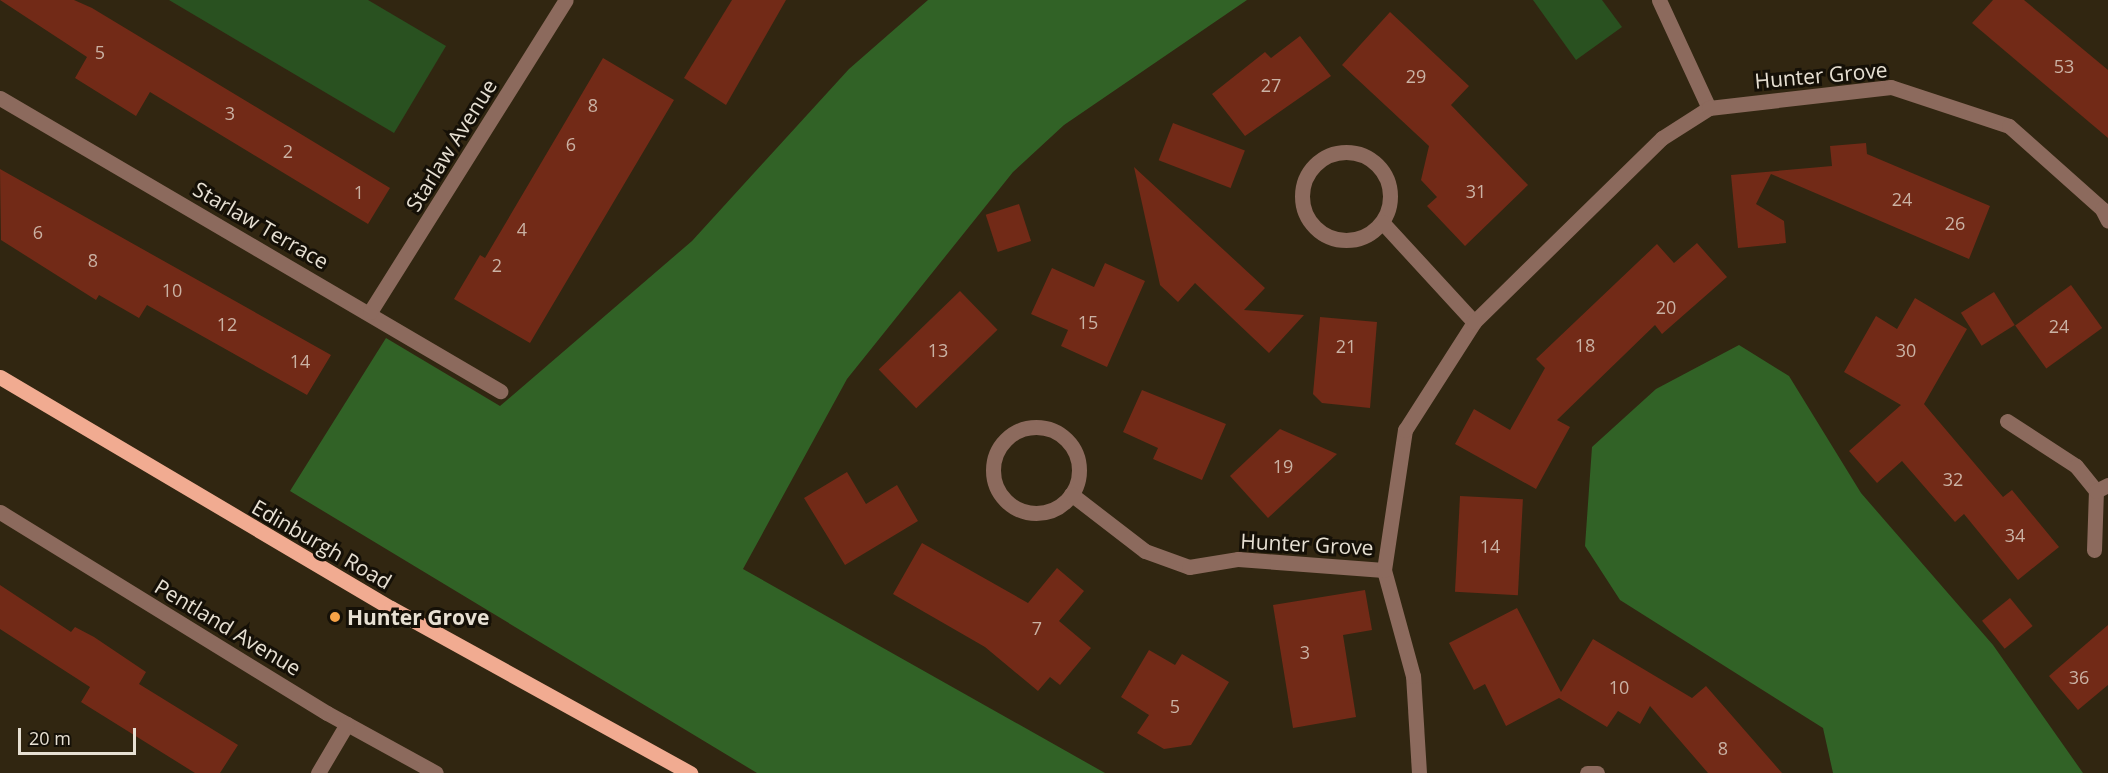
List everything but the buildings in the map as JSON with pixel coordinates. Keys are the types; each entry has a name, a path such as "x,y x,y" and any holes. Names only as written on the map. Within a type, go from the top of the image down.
{"main road":[{"name":"Edinburgh Road","path":"0,377 391,608 690,773"}],"street":[{"name":"Starlaw Avenue","path":"370,312 566,0"},
{"path":"1659,0 1709,108"},
{"name":"Hunter Grove","path":"1419,773 1413,676 1384,570 1405,430 1474,322 1662,138 1709,108 1891,87 2009,126 2102,209 2108,221"},
{"name":"Starlaw Terrace","path":"0,98 370,312 500,391"},
{"path":"1342,152 1370,158 1388,181 1390,195 1382,222 1350,239 1316,228 1307,217 1302,188 1317,162 1342,152"},
{"path":"1382,222 1474,322"},
{"path":"2007,422 2076,466 2102,488 2094,550"},
{"path":"1032,426 1059,434 1078,461 1071,494 1048,512 1033,513 1006,502 993,476 998,448 1019,430 1032,426"},
{"name":"Hunter Grove","path":"1071,494 1144,551 1188,567 1238,559 1384,570"},
{"name":"Pentland Avenue","path":"0,512 346,724 436,773"},
{"path":"318,773 346,724"},
{"path":"1587,773 1597,773"}],"green space":[{"path":"169,0 368,0 446,46 394,133"},
{"path":"928,0 1247,0 1064,125 1013,172 847,379 743,569 1105,773 757,773 290,491 386,338 500,406 692,241 849,69"},
{"path":"1533,0 1602,0 1622,27 1576,60"},
{"path":"1739,345 1789,376 1861,493 1993,645 2083,773 1833,773 1823,728 1620,600 1585,546 1592,447 1656,389"}],"place":[{"name":"Hunter Grove","path":"335,617"}]}
